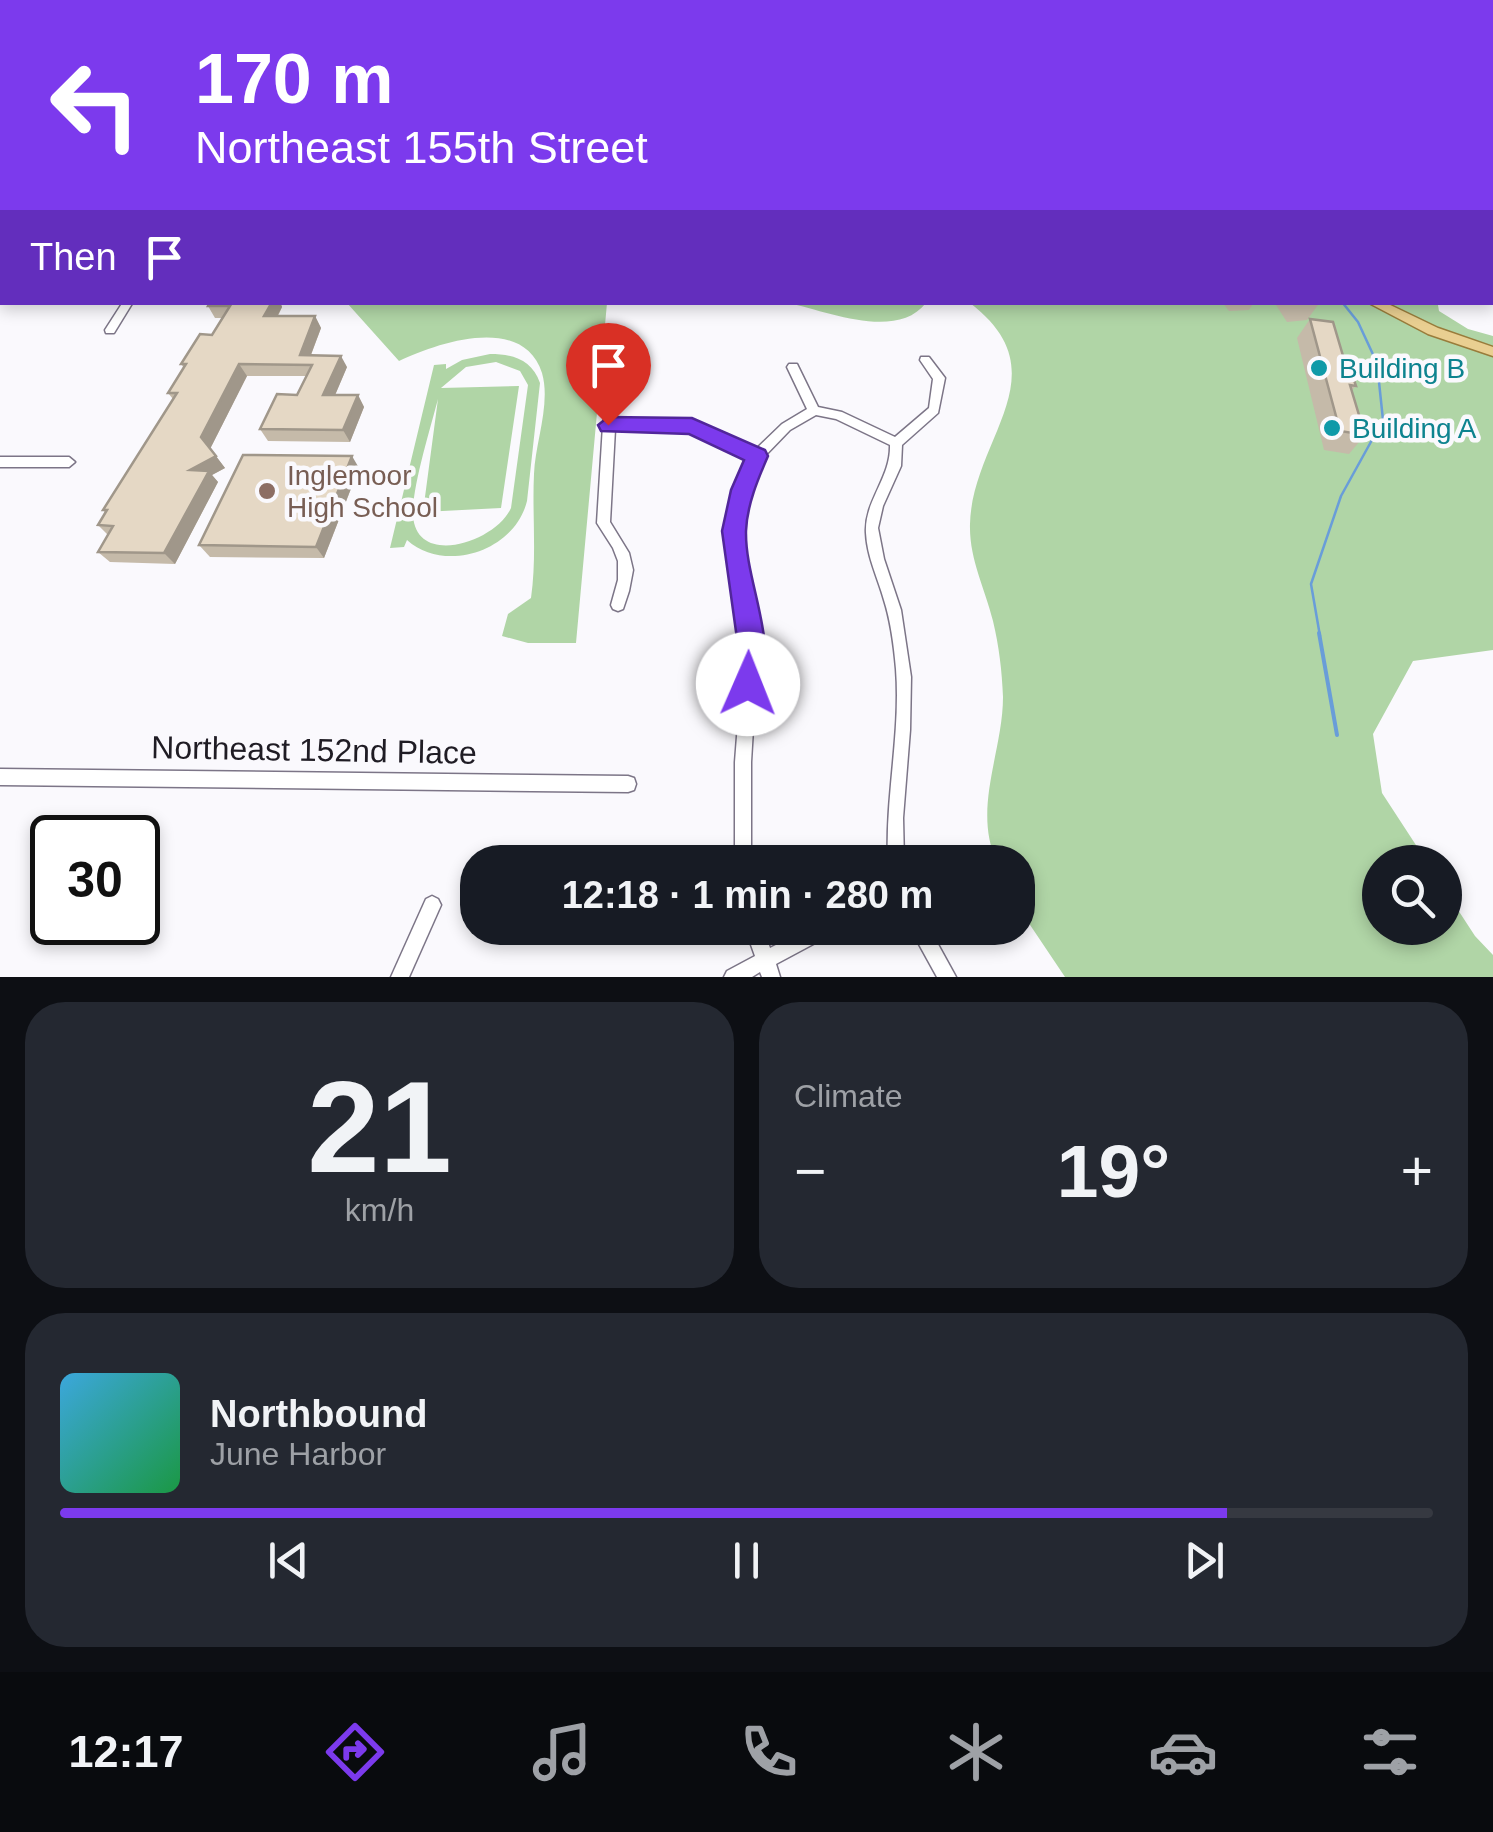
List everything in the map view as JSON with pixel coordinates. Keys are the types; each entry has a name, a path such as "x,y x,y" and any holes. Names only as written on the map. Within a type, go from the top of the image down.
{"main road":[{"path":"1379,305 1433,332 1493,352"}],"street":[{"path":"110,330 126,305"},
{"path":"618,605 628,574 625,551 602,522 608,425 620,340"},
{"path":"896,443 934,410 940,378 926,360"},
{"path":"792,366 814,411"},
{"path":"743,845 743,762 751,646 734,531 742,490 757,456 786,427 814,411 838,414 896,443"},
{"path":"608,425 692,426 757,456"},
{"path":"895,845 904,686 895,613 871,533 874,507 890,484 899,461 896,443"},
{"path":"0,462 69,462"},
{"name":"Northeast 152nd Place","path":"0,777 628,784"},
{"path":"400,977 432,905"},
{"path":"733,977 767,968 801,945"},
{"path":"928,945 947,977"}],"green space":[{"path":"349,305 607,305 576,643 528,643 502,636 508,614 531,598 533,582 534,474 545,398 542,373 532,355 499,338 478,338 436,347 399,361"},
{"path":"796,305 923,305 897,320 841,317"},
{"path":"972,305 1438,305 1439,311 1468,329 1493,336 1493,650 1413,661 1373,734 1382,793 1416,845 1362,845 1362,945 1462,945 1462,916 1493,955 1493,977 1065,977 1035,932 1035,845 991,845 987,822 1003,687 995,630 975,561 970,524 974,493 1006,408 1010,355 997,329"},
{"path":"506,355 527,364 540,383 527,501 509,533 477,552 440,555 407,540 404,547 390,548 434,365 446,364 446,369 462,360","holes":["496,362 520,371 528,385 511,508 490,531 474,539 442,545 428,541 418,532 413,505 438,399 423,512 501,508 519,386 441,388 466,367"]}],"building":[{"path":"270,305 264,316 315,316 300,355 341,356 323,395 358,395 343,430 260,429 277,394 297,395 312,365 239,364 201,437 216,456 190,470 209,471 164,553 98,552 113,526 98,525 107,510 103,510 177,393 168,393 186,364 181,364 200,334 212,335 230,306 208,306"},
{"path":"1310,319 1333,322 1349,376 1356,386 1350,385 1365,435 1340,431"},
{"path":"243,455 352,456 316,547 199,545"}],"waterway":[{"path":"1320,636 1311,584 1341,496 1383,420 1377,363 1358,322 1344,305"},
{"path":"1319,633 1337,735"}],"place":[{"name":"Building B","path":"1319,368"},
{"name":"Building A","path":"1332,428"},
{"name":"Inglemoor High School","path":"267,491"}],"route":[{"path":"608,425 692,426 757,456 742,490 734,531 751,646 748,684"}]}
